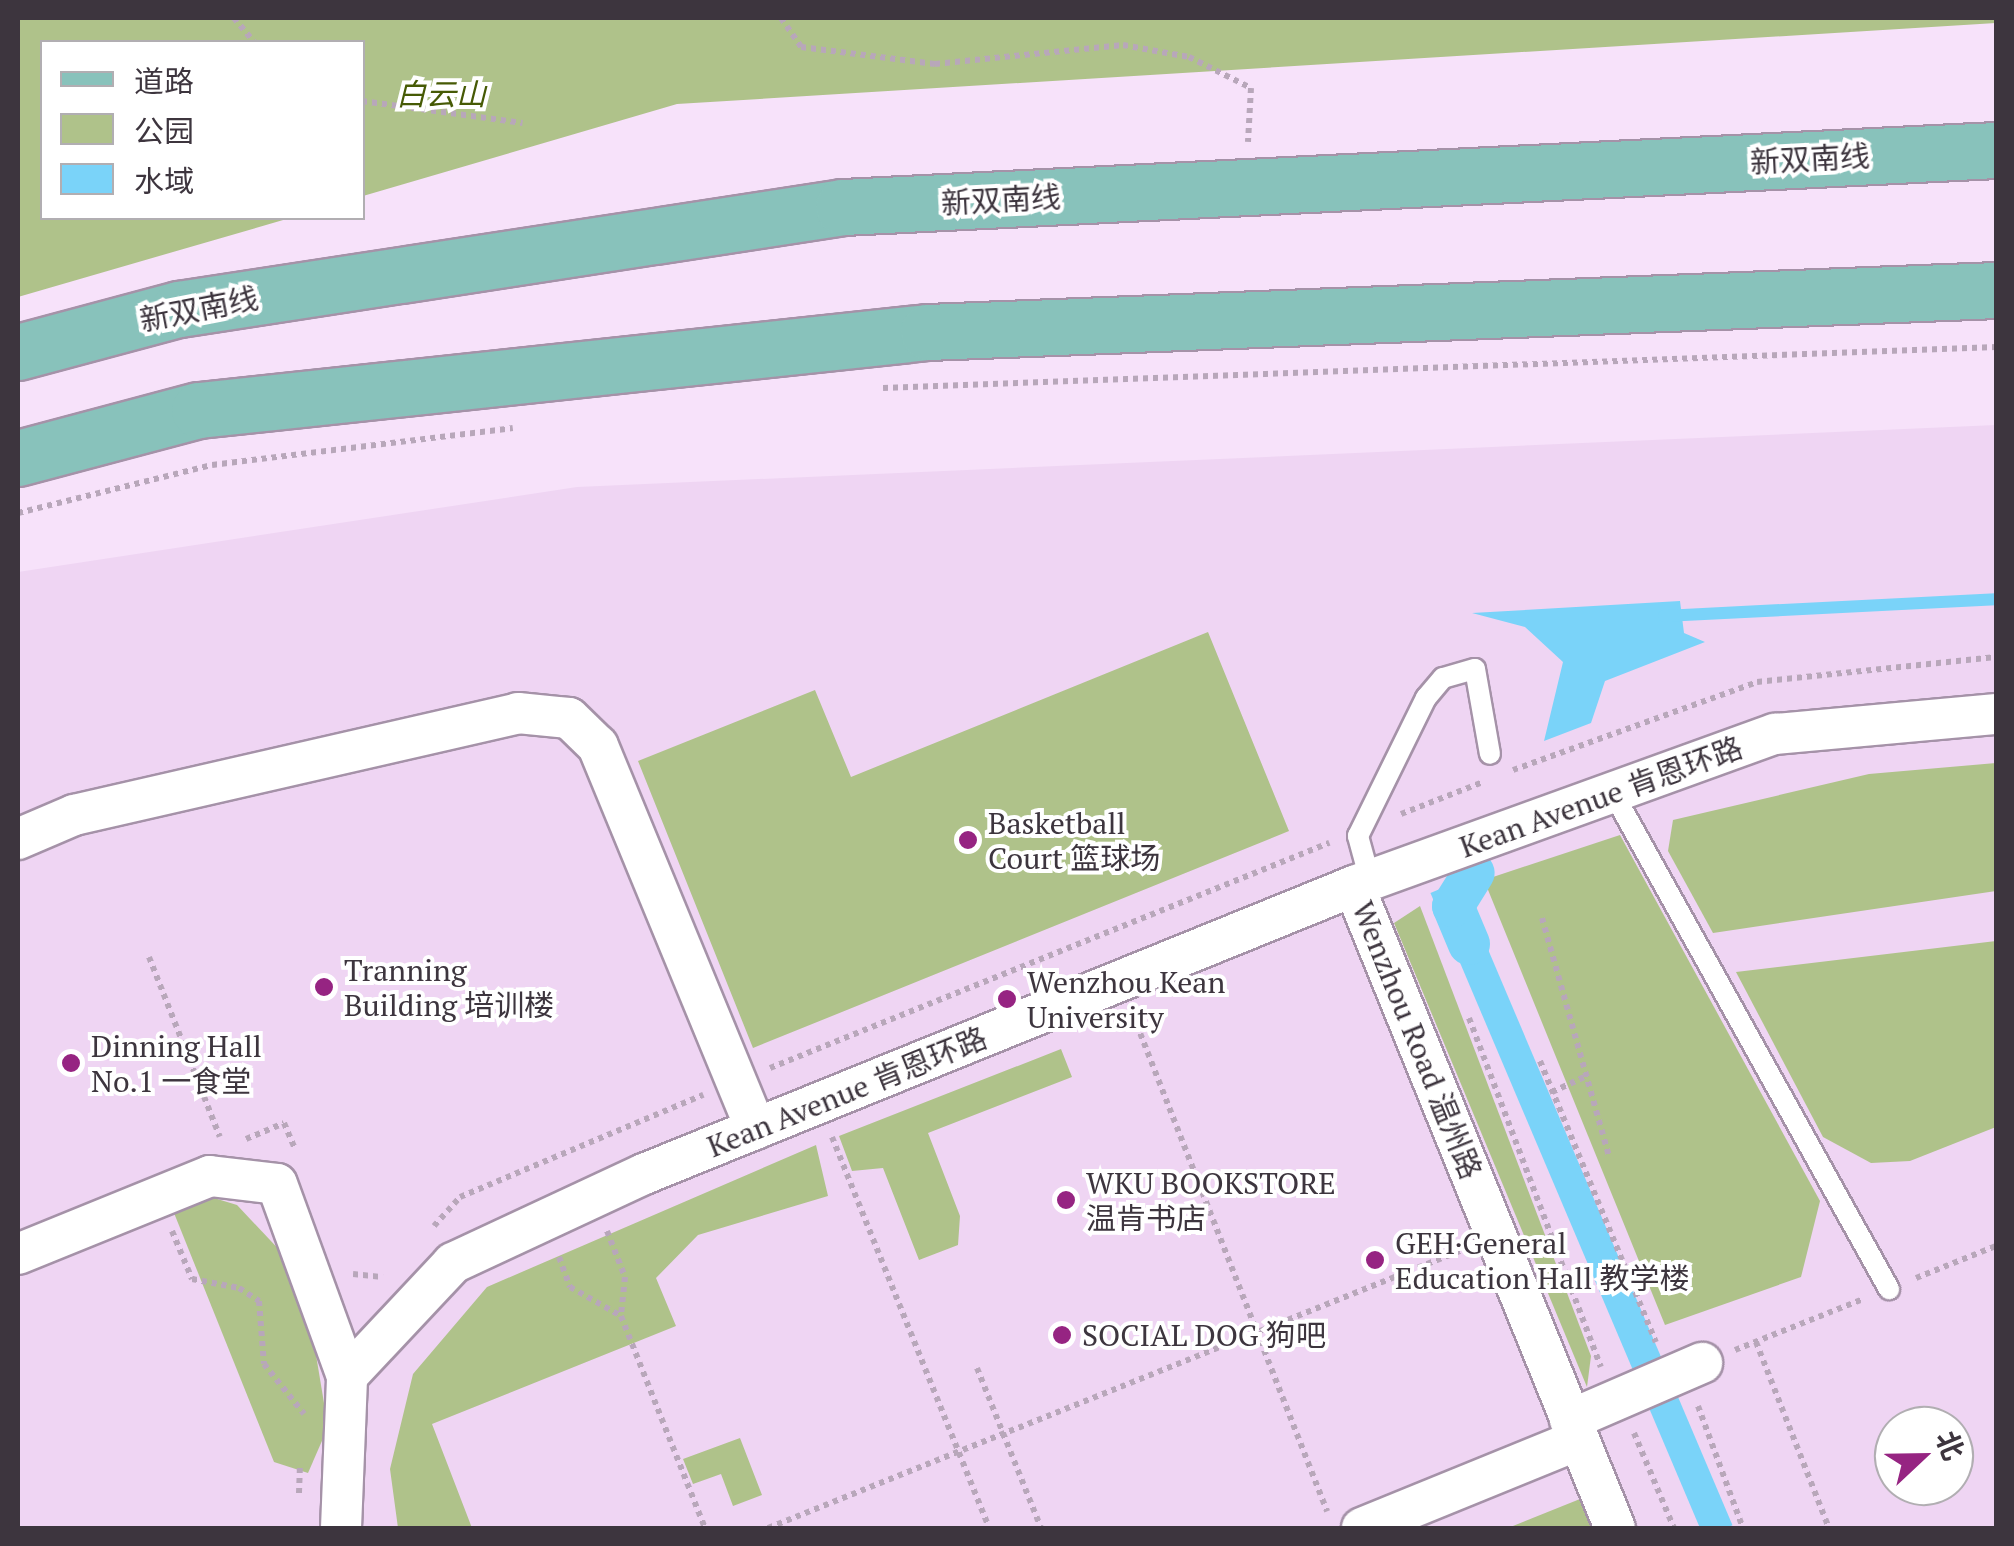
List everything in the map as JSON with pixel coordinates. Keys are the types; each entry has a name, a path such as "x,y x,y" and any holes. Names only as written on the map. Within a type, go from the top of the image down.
{"main road":[{"name":"新双南线","path":"18,352 179,309 843,207 1996,150"},
{"path":"18,458 199,410 928,332 1996,290"}],"street":[{"path":"18,838 74,814 518,712 569,718 598,746 756,1128"},
{"name":"Kean Avenue 肯恩环路","path":"347,1376 453,1263 756,1128 1362,883 1775,734 1996,714"},
{"name":"Wenzhou Road 温州路","path":"1362,883 1614,1528"},
{"path":"18,1254 210,1176 278,1184 347,1376 340,1528"},
{"path":"1362,1528 1574,1426 1611,1402 1696,1366"}],"lane":[{"path":"1362,883 1358,836 1426,698 1442,678 1475,669 1490,754"},
{"path":"1613,792 1889,1289"}],"path":[{"path":"234,18 252,40"},
{"path":"781,18 801,47 935,64 1123,46 1189,57 1251,88 1245,188"},
{"path":"365,101 523,123"},
{"path":"870,389 1996,347"},
{"path":"18,513 212,466 521,427"},
{"path":"1542,918 1609,1156"},
{"path":"149,957 215,1124"},
{"path":"1120,981 1334,1528"},
{"path":"1468,1018 1611,1402"},
{"path":"1540,1060 1651,1338 1696,1366 1996,1246"},
{"path":"1552,1092 1587,1076"},
{"path":"431,1228 460,1197 737,1081"},
{"path":"818,1103 988,1528"},
{"path":"240,1142 284,1123 298,1156"},
{"path":"158,1198 192,1279 239,1288 259,1301 264,1364 307,1424"},
{"path":"593,1198 625,1277 621,1316 705,1528"},
{"path":"544,1220 570,1287 621,1316"},
{"path":"768,1528 1462,1250"},
{"path":"344,1272 380,1280 392,1268"},
{"path":"1756,1342 1829,1528"},
{"path":"977,1368 1041,1528"},
{"path":"1700,1412 1743,1528"},
{"path":"1636,1444 1674,1528"},
{"path":"298,1475 301,1458"}],"shaded area":[{"name":"Wenzhou Kean University","path":"1996,425 1996,1528 18,1528 18,572 577,487"}],"green space":[{"name":"白云山","path":"18,18 1996,18 1996,23 677,104 365,195 365,40 40,40 40,220 283,220 18,297"},
{"name":"Basketball Court 篮球场","path":"1208,632 1289,831 753,1048 638,761 815,690 851,777"},
{"path":"1996,763 1996,891 1713,933 1668,851 1673,820 1869,774"},
{"path":"1620,835 1820,1201 1801,1277 1665,1325 1484,880"},
{"path":"1420,906 1591,1356 1587,1387 1394,923"},
{"path":"1996,941 1996,1127 1910,1161 1871,1163 1823,1137 1736,972"},
{"path":"1061,1049 1072,1077 928,1133 960,1216 958,1245 919,1260 883,1168 852,1171 839,1136"},
{"path":"816,1145 828,1196 698,1235 656,1278 676,1326 432,1424 472,1528 398,1528 390,1469 413,1374 487,1287"},
{"path":"214,1198 237,1205 286,1257 307,1301 328,1427 308,1473 274,1462 174,1213"},
{"path":"740,1438 762,1495 733,1506 721,1474 693,1484 683,1459"},
{"path":"1585,1497 1598,1528 1508,1528"}],"water":[{"path":"1680,601 1684,633 1705,642 1605,681 1591,723 1544,741 1563,662 1525,627 1472,613"},
{"path":"1459,881 1733,1525 1700,1528 1430,893"}],"waterway":[{"path":"1664,616 1996,599"},
{"path":"1469,944 1453,906 1474,873"}],"place":[{"name":"Basketball Court 篮球场","path":"968,840"},
{"name":"Tranning Building 培训楼","path":"324,987"},
{"name":"Wenzhou Kean University","path":"1007,999"},
{"name":"Dinning Hall No.1 一食堂","path":"71,1063"},
{"name":"WKU BOOKSTORE 温肯书店","path":"1066,1200"},
{"name":"GEH·General Education Hall 教学楼","path":"1375,1260"},
{"name":"SOCIAL DOG 狗吧","path":"1062,1335"}]}
